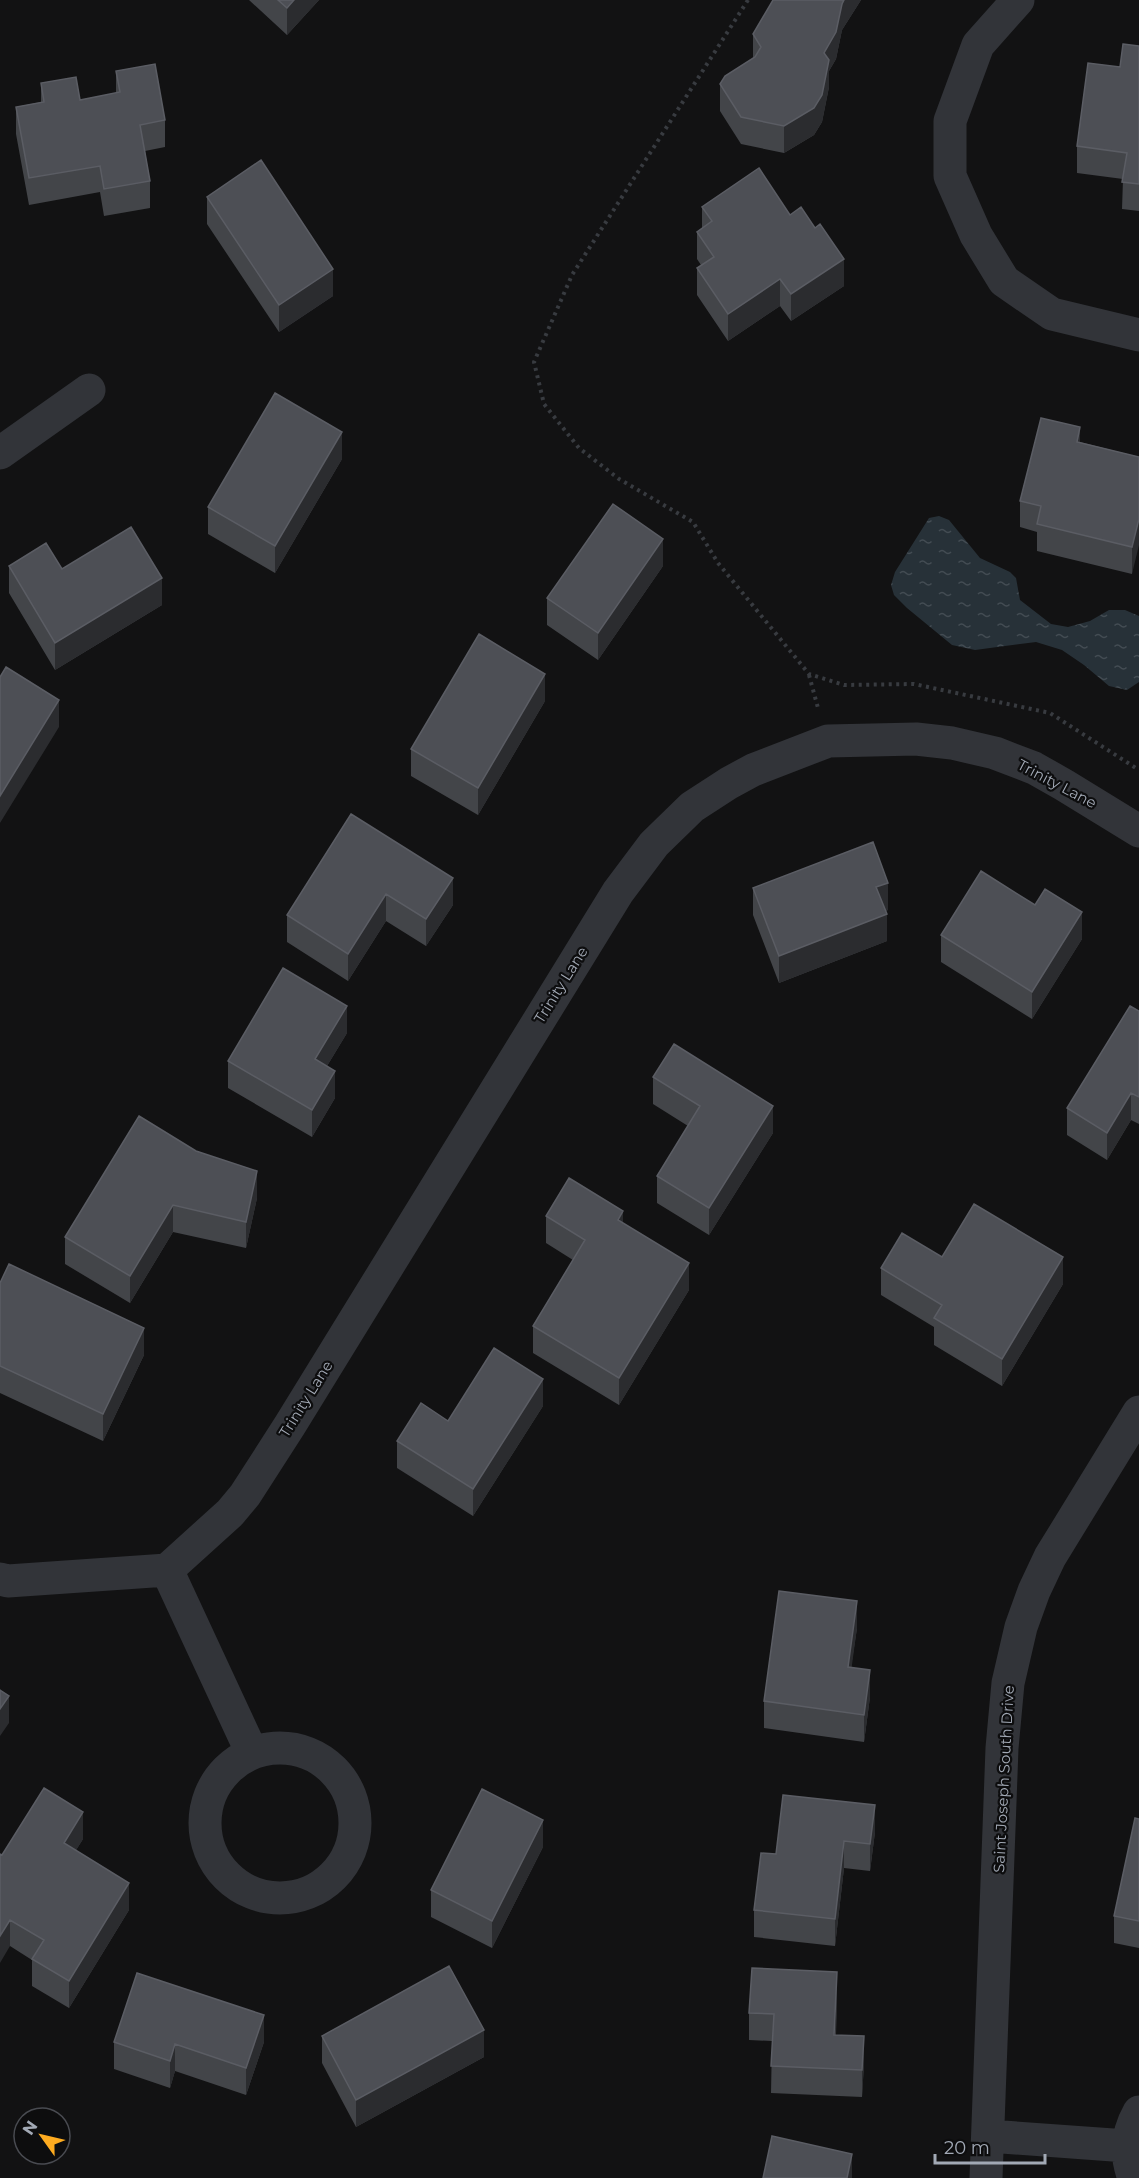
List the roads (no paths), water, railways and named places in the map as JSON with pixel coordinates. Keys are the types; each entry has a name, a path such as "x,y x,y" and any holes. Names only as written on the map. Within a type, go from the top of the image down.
{"street":[{"path":"1018,0 978,45 950,121 950,176 976,235 1004,281 1052,314 1139,334"},
{"path":"0,453 89,390"},
{"name":"Trinity Lane","path":"167,1569 230,1512 245,1495 618,892 654,844 692,807 753,770 828,741 916,739 952,743 995,753 1034,768 1139,831"},
{"name":"Saint Joseph South Drive","path":"986,2178 1002,1748 1008,1683 1021,1627 1050,1557 1139,1412"},
{"path":"0,1579 8,1581 167,1569 252,1753"},
{"path":"280,1747 305,1751 326,1762 344,1781 353,1802 356,1829 346,1860 340,1870 323,1885 300,1896 282,1899 261,1897 225,1875 213,1858 205,1834 206,1812 215,1785 232,1765 252,1753 280,1747"},
{"path":"1134,2178 1130,2168 1128,2146 1133,2124 1139,2112"},
{"path":"989,2136 1128,2146"}],"water":[{"path":"939,516 949,520 980,558 1010,572 1016,578 1020,600 1051,624 1068,627 1090,621 1109,610 1125,610 1139,616 1139,682 1127,690 1109,686 1062,650 1036,642 975,650 952,645 907,608 894,595 891,585 895,572 929,518"}]}
